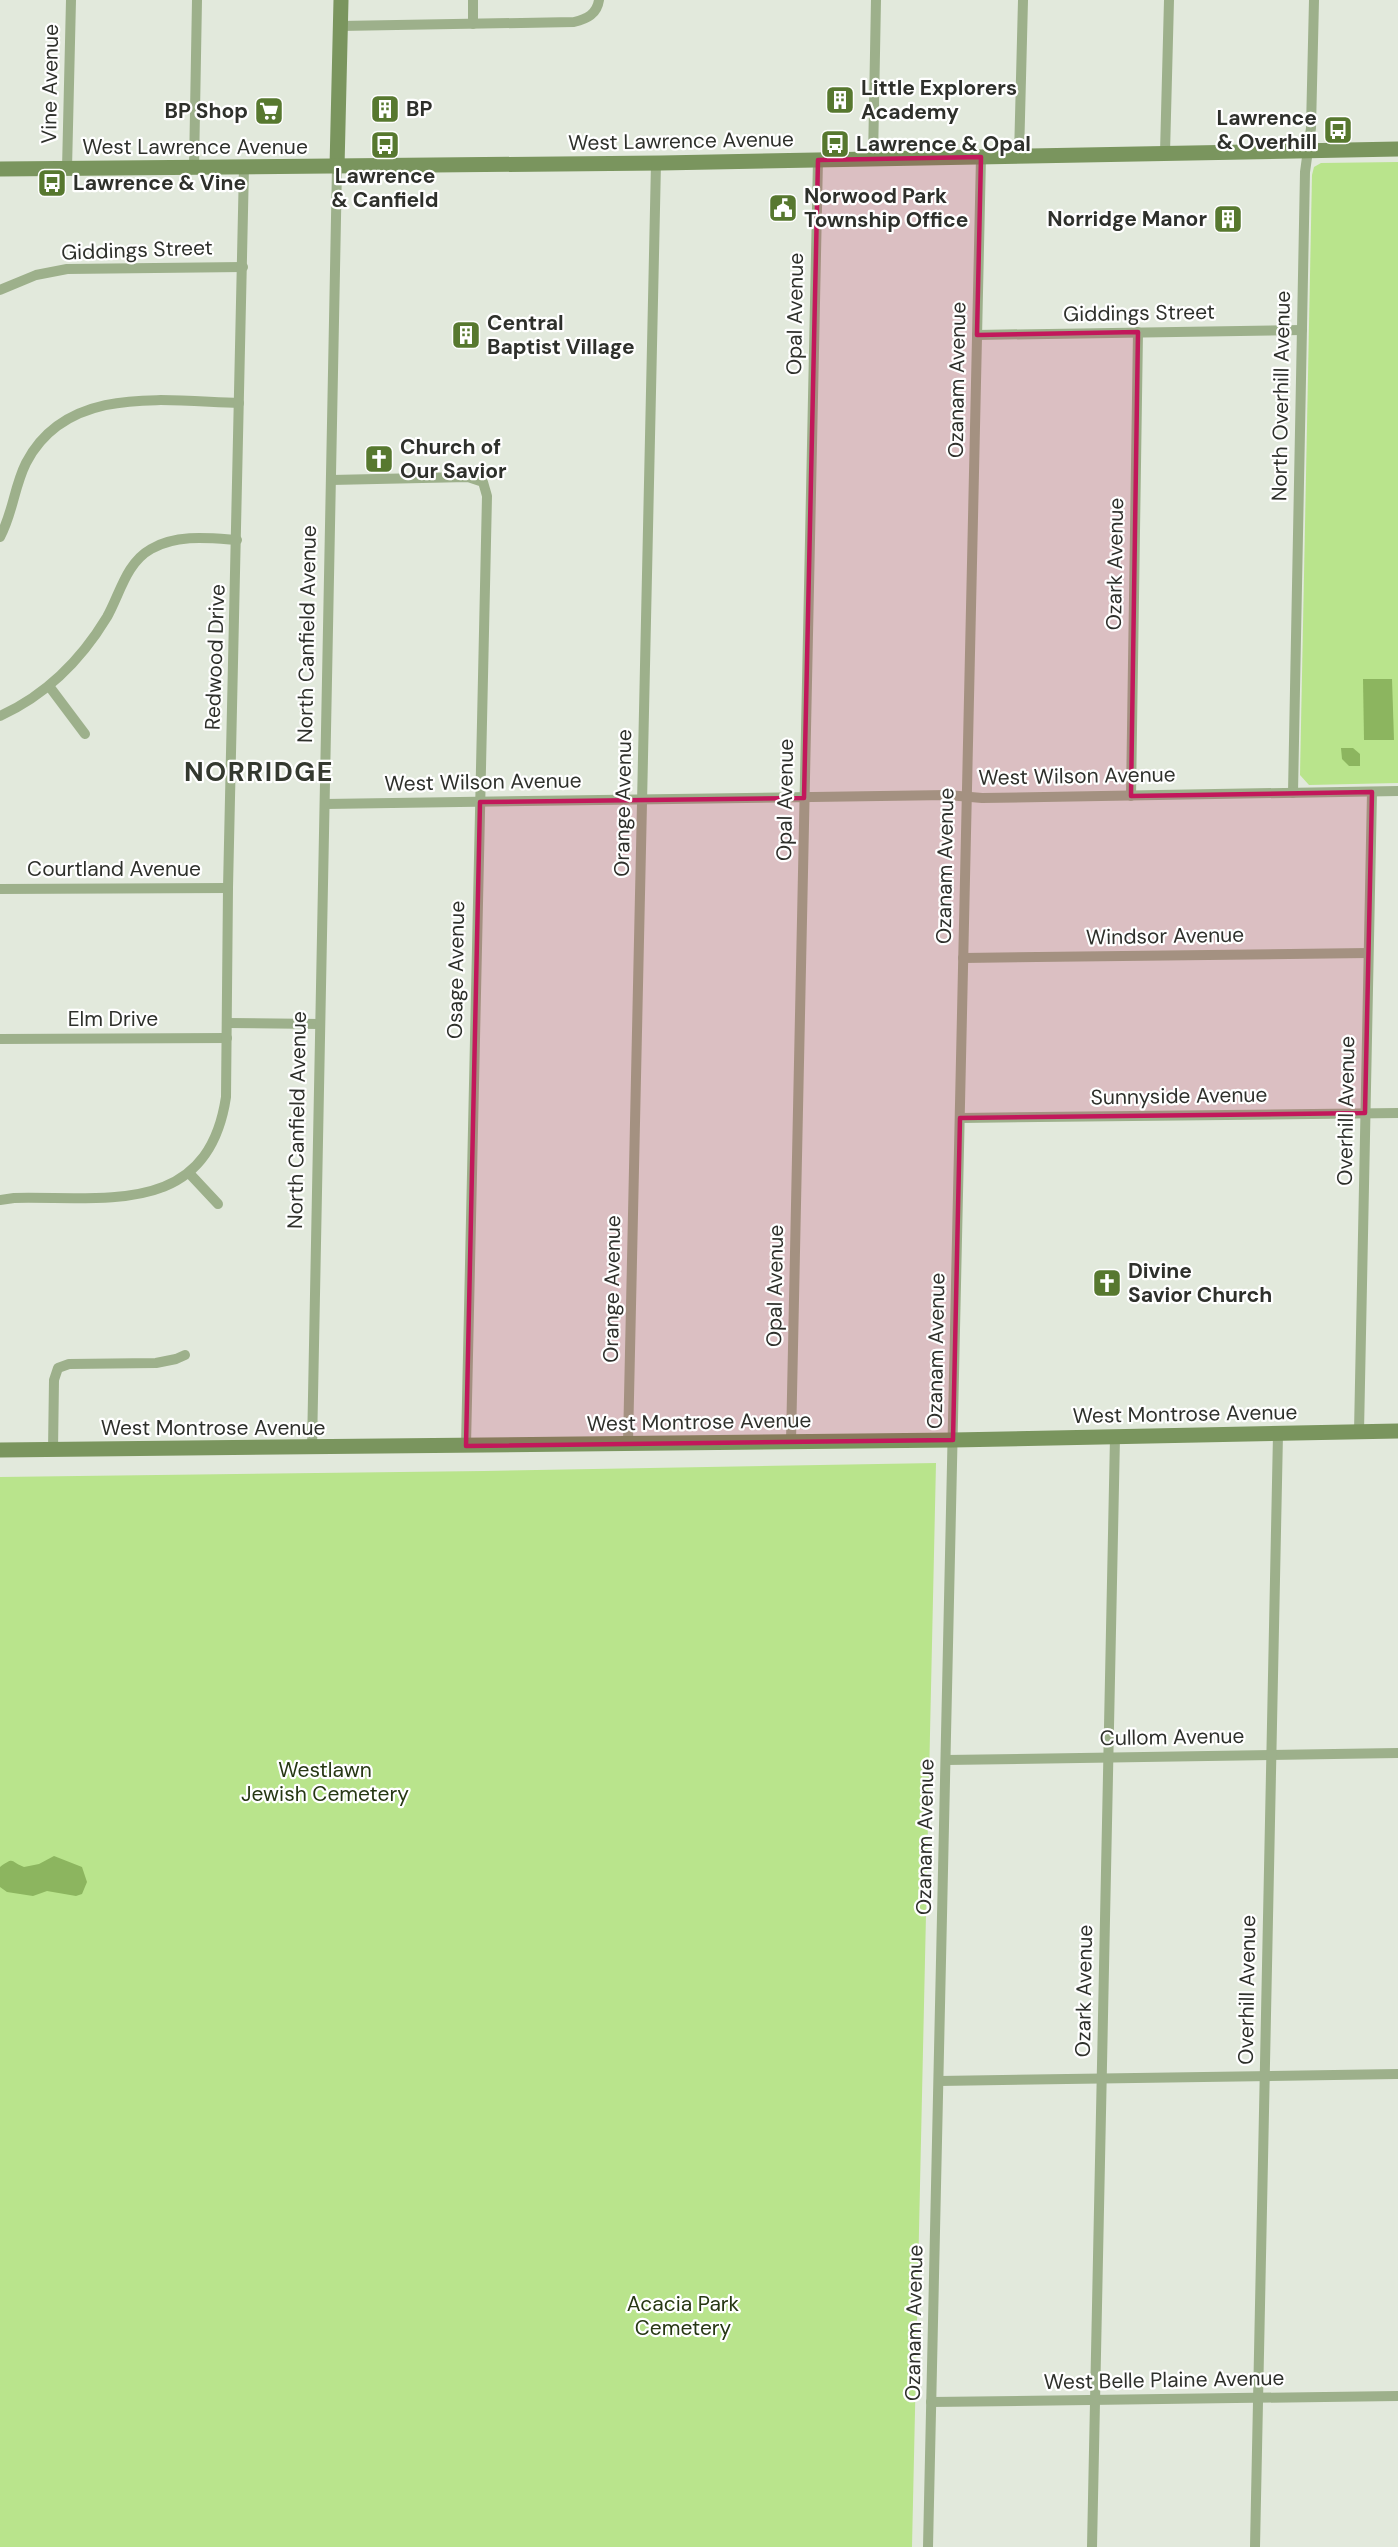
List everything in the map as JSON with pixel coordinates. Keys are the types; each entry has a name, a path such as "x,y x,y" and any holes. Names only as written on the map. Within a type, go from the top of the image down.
{"street":[{"name":"Vine Avenue","path":"67,169 71,0"},
{"path":"194,168 197,0"},
{"name":"North Canfield Avenue","path":"312,1448 341,0"},
{"path":"473,0 473,24"},
{"path":"340,26 574,22 592,15 598,8 599,0"},
{"path":"873,159 876,0"},
{"path":"1019,156 1023,0"},
{"path":"1165,153 1169,0"},
{"name":"North Overhill Avenue","path":"1293,793 1305,172 1311,128 1314,0"},
{"name":"West Lawrence Avenue","path":"0,169 656,163 1398,149"},
{"name":"Ozanam Avenue","path":"928,2547 981,157"},
{"name":"Opal Avenue","path":"791,1442 818,160"},
{"name":"Orange Avenue","path":"628,1443 656,163"},
{"name":"Redwood Drive","path":"0,1200 145,1194 162,1189 189,1173 207,1151 221,1126 226,1097 228,888 244,168"},
{"name":"Giddings Street","path":"0,290 36,276 67,269 243,267"},
{"name":"Giddings Street","path":"977,335 1302,330"},
{"name":"Ozark Avenue","path":"1131,796 1138,332"},
{"path":"0,537 11,512 26,463 49,434 75,415 116,401 239,402"},
{"name":"Osage Avenue","path":"331,480 468,477 483,482 487,496 466,1446"},
{"path":"0,716 31,699 67,670 94,637 115,602 131,567 140,556 153,548 182,539 237,540"},
{"path":"49,686 85,734"},
{"name":"West Wilson Avenue","path":"325,804 1398,791"},
{"name":"Overhill Avenue","path":"1359,1432 1372,792"},
{"name":"Courtland Avenue","path":"0,889 228,888"},
{"name":"Windsor Avenue","path":"963,958 1368,953"},
{"path":"227,1023 320,1024"},
{"name":"Elm Drive","path":"0,1039 227,1038"},
{"name":"Sunnyside Avenue","path":"960,1118 1398,1113"},
{"path":"189,1173 218,1204"},
{"path":"53,1450 54,1380 58,1368 69,1364 166,1362 185,1355"},
{"name":"West Montrose Avenue","path":"0,1450 953,1440 1398,1431"},
{"name":"Overhill Avenue","path":"1255,2547 1278,1434"},
{"name":"Ozark Avenue","path":"1092,2547 1115,1437"},
{"name":"Cullom Avenue","path":"946,1760 1398,1753"},
{"path":"939,2081 1398,2074"},
{"name":"West Belle Plaine Avenue","path":"931,2402 1398,2396"}],"highlighted area":[{"path":"981,157 977,335 1138,332 1131,796 1372,792 1365,1113 960,1118 953,1440 466,1446 480,802 804,798 818,160"}],"green space":[{"path":"1398,162 1398,783 1309,785 1300,775 1312,175 1314,167 1321,163"},
{"path":"936,1463 912,2547 0,2547 0,1477"}],"shaded area":[{"path":"1363,679 1392,679 1394,740 1364,740"},
{"path":"1341,748 1353,748 1360,754 1360,766 1349,766 1342,759"},
{"path":"54,1856 82,1867 87,1882 82,1894 76,1896 47,1891 33,1896 7,1892 0,1887 0,1867 8,1862 12,1861 24,1867 39,1864"}],"place":[{"name":"Little Explorers Academy","path":"840,100"},
{"name":"BP","path":"385,109"},
{"name":"BP Shop","path":"269,111"},
{"name":"Lawrence & Overhill","path":"1338,130"},
{"name":"Lawrence & Opal","path":"835,144"},
{"name":"Lawrence & Canfield","path":"385,145"},
{"name":"Lawrence & Vine","path":"52,183"},
{"name":"Norwood Park Township Office","path":"783,208"},
{"name":"Norridge Manor","path":"1228,219"},
{"name":"Central Baptist Village","path":"466,335"},
{"name":"Church of Our Savior","path":"379,459"},
{"name":"Divine Savior Church","path":"1107,1283"}],"district":[{"name":"NORRIDGE","path":"259,772"}],"park label":[{"name":"Westlawn Jewish Cemetery","path":"325,1782"},
{"name":"Acacia Park Cemetery","path":"683,2316"}]}
